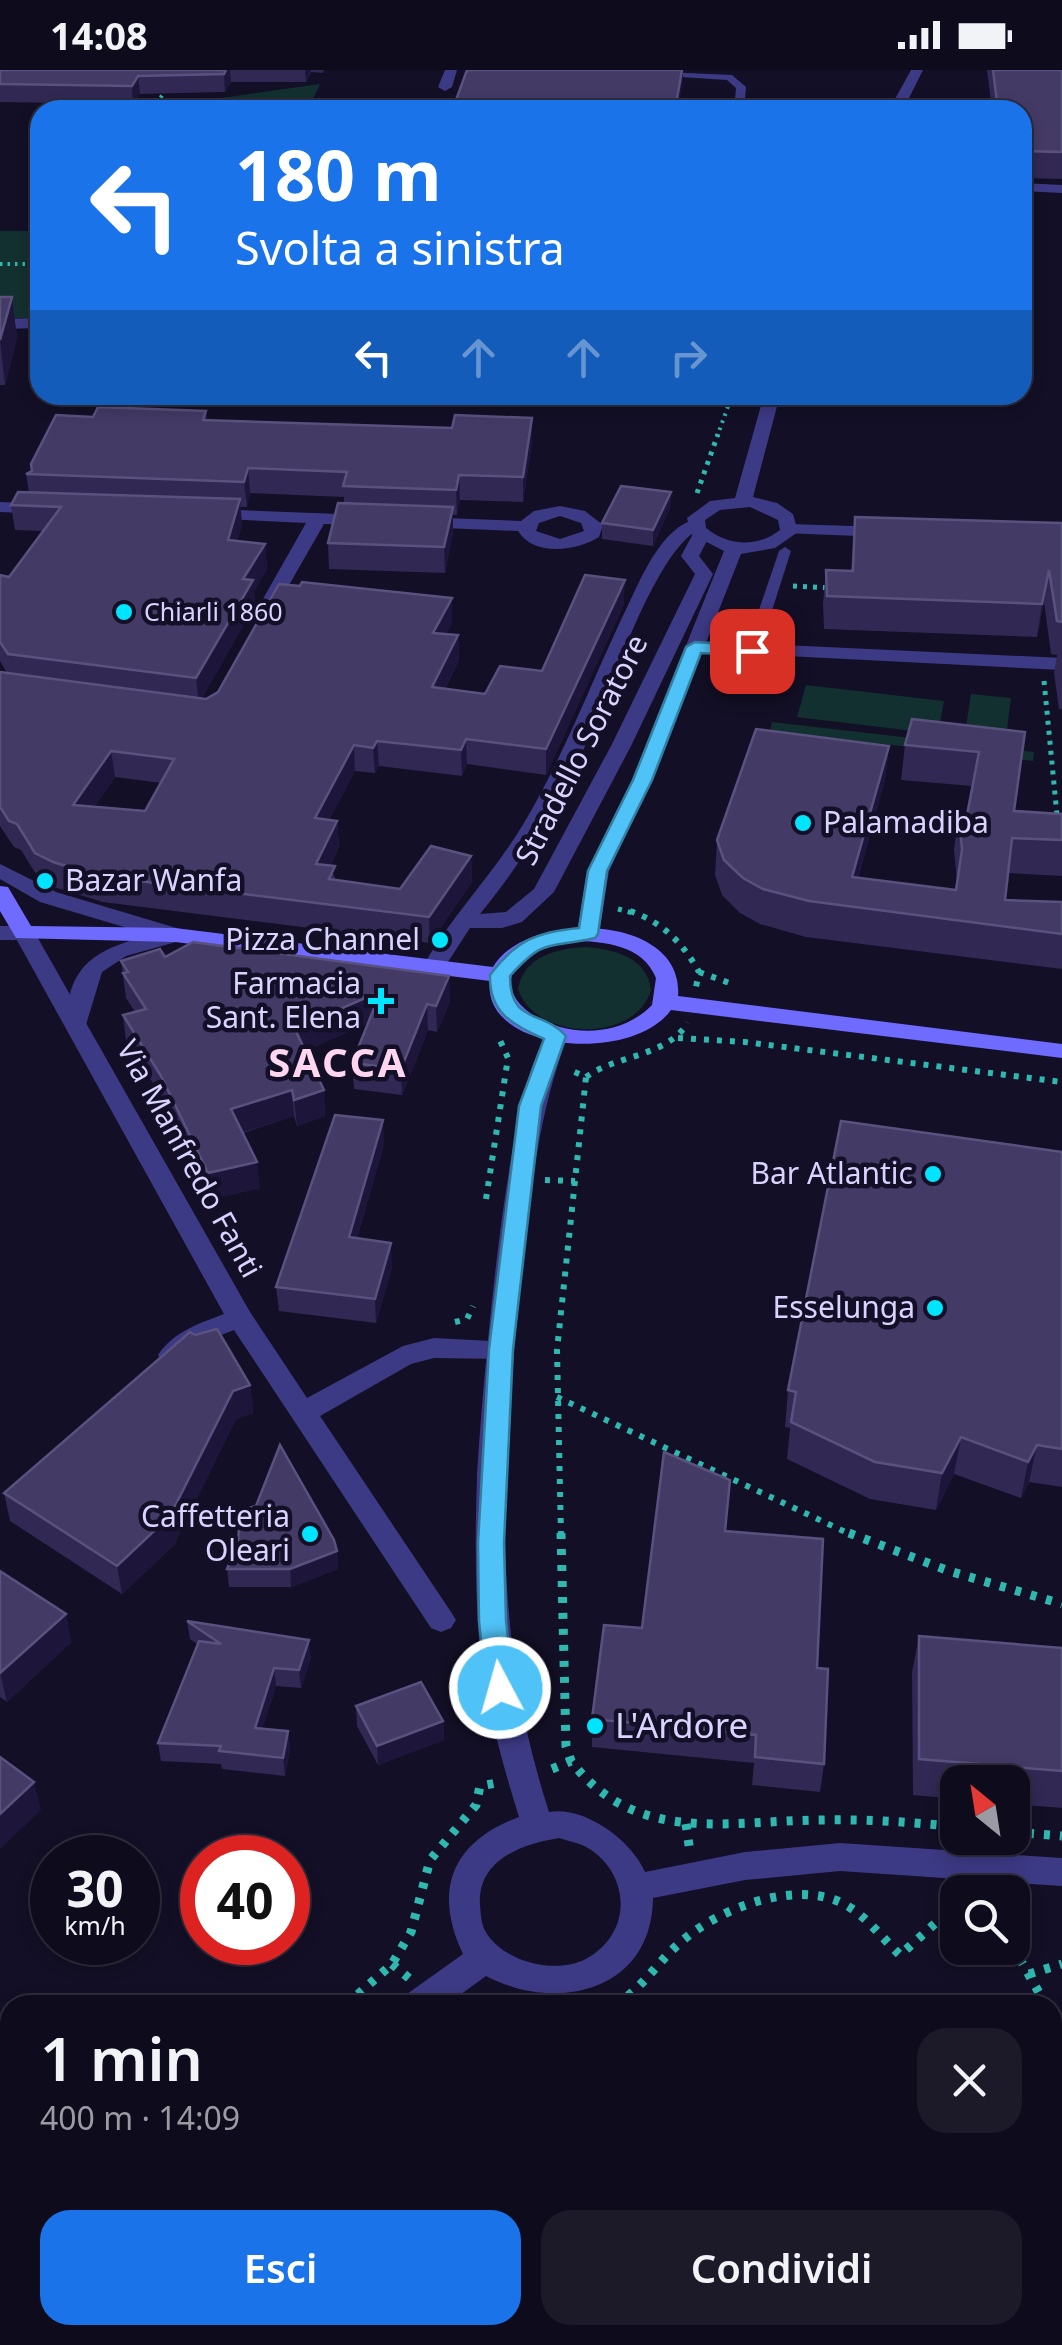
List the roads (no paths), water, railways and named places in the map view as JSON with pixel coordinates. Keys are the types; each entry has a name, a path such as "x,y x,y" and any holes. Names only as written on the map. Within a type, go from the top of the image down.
{"main road":[{"path":"0,892 12,933 175,935 500,975"},
{"path":"588,934 616,938 649,953 667,976 665,1002 645,1024 629,1031 551,1048 514,1016 500,996 500,975 525,947 554,936 588,934"},
{"path":"665,1002 1062,1051"}],"street":[{"path":"444,87 451,70"},
{"path":"901,100 917,70"},
{"path":"1032,188 1062,189"},
{"path":"0,324 30,323"},
{"path":"743,502 769,405"},
{"path":"789,529 788,518 781,512 743,502 707,508 694,529 735,547 774,543 789,529 913,533"},
{"path":"0,507 60,509"},
{"path":"199,514 526,526"},
{"path":"253,633 318,518"},
{"name":"Stradello Soratore","path":"641,595 690,556 694,529"},
{"name":"Stradello Soratore","path":"434,966 462,920 500,874 567,767 641,595 694,529"},
{"path":"588,934 598,871 642,780 735,547"},
{"name":"Stradello Soratore","path":"462,920 487,922 514,917 543,892 621,746 704,574 690,556"},
{"path":"695,647 1062,664"},
{"path":"0,870 48,897 175,935"},
{"name":"Via Manfredo Fanti","path":"12,933 77,1023 240,1318 441,1620"},
{"path":"77,1023 78,992 90,970 118,952 175,935"},
{"path":"537,1824 509,1737 493,1621 491,1543 501,1349 530,1106 551,1048"},
{"path":"145,1377 199,1334 240,1318"},
{"path":"304,1412 404,1356 434,1348 501,1349"},
{"path":"537,1824 570,1826 602,1837 625,1859 639,1887 635,1931 622,1950 604,1967 556,1981 530,1979 506,1970 486,1956 472,1938 464,1918 462,1896 467,1876 494,1842 537,1824"},
{"path":"639,1887 745,1866 840,1857 1062,1872"},
{"path":"433,1995 486,1956"}],"lane":[{"path":"621,70 729,77 741,87 739,100"},
{"path":"752,651 786,551"}],"place":[{"name":"Chiarli 1860","path":"124,612"},
{"name":"Palamadiba","path":"803,823"},
{"name":"Bazar Wanfa","path":"45,881"},
{"name":"Pizza Channel","path":"440,940"},
{"name":"Farmacia Sant. Elena","path":"381,1001"},
{"name":"Bar Atlantic","path":"933,1174"},
{"name":"Esselunga","path":"935,1308"},
{"name":"Caffetteria Oleari","path":"310,1534"},
{"name":"L'Ardore","path":"595,1726"}],"district":[{"name":"SACCA","path":"338,1063"}]}
